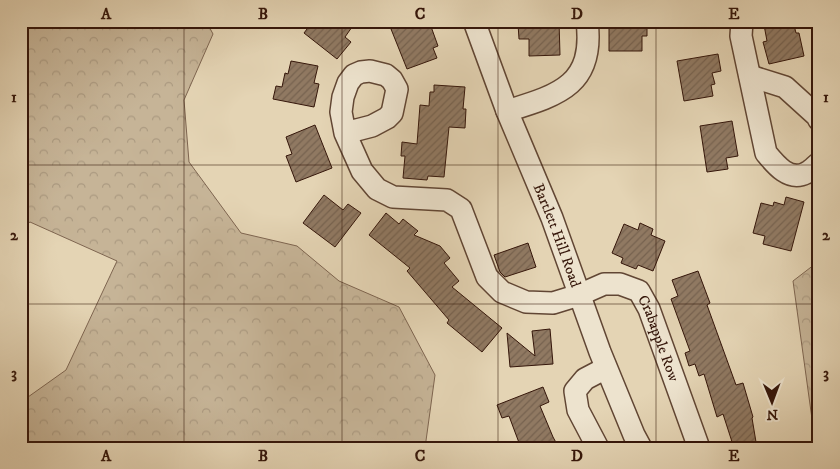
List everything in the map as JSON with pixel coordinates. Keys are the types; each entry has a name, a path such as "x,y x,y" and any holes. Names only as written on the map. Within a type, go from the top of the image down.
{"street":[{"name":"Bartlett Hill Road","path":"474,21 507,111 552,218 606,368 641,448"},
{"path":"507,111 537,102 562,90 580,74 587,56 587,21"},
{"path":"742,21 741,36 766,153 777,167 791,175 805,174 819,163"},
{"path":"750,76 785,88 817,116 819,120"},
{"path":"345,133 362,171 377,189 393,197 447,200 461,209 487,277 502,292 526,302 553,303 579,295"},
{"name":"Crabapple Row","path":"579,295 604,284 620,284 639,291 649,309 699,448"},
{"path":"598,448 578,410 575,391 585,379 606,368"}],"green space":[{"path":"21,21 206,21 213,34 184,100 189,162 241,233 297,246 339,281 399,307 435,375 425,448 21,448 21,402 66,370 117,261 30,222 21,228"},
{"path":"819,261 819,448 816,448 793,281"}],"building":[{"path":"313,21 344,21 352,27 345,37 351,42 337,59 304,33"},
{"path":"412,21 429,21 438,46 433,48 437,58 407,69 391,29"},
{"path":"528,21 559,21 560,55 529,56 529,39 519,39 518,24 528,23"},
{"path":"609,21 647,21 647,36 642,36 642,51 609,51"},
{"path":"780,21 793,21 796,33 799,33 804,56 769,64 763,42 767,41 764,25"},
{"path":"718,54 721,71 712,73 715,84 711,85 713,96 684,101 677,61"},
{"path":"291,61 318,66 314,83 319,84 314,107 273,99 276,86 282,87 285,73 288,74"},
{"path":"434,85 465,87 463,109 466,109 465,128 449,127 444,177 428,176 427,180 403,178 405,156 401,156 402,142 417,144 420,105 429,106 430,92 434,92"},
{"path":"732,121 738,156 726,158 728,169 707,172 700,126"},
{"path":"315,125 332,168 296,182 286,156 292,154 286,137"},
{"path":"324,195 343,210 348,204 361,213 335,247 303,223"},
{"path":"786,197 804,202 791,251 763,244 765,236 753,233 761,203 773,206 774,202 784,205"},
{"path":"386,213 399,224 403,219 418,231 414,235 440,246 450,258 444,263 459,281 452,287 502,328 482,352 447,323 449,320 407,271 410,268 369,235"},
{"path":"640,223 653,229 651,235 665,241 653,271 638,265 636,269 621,263 623,258 612,253 624,224 638,230"},
{"path":"528,243 536,267 505,277 500,272 494,255"},
{"path":"698,271 710,303 707,305 736,385 743,383 753,417 757,448 734,448 723,414 717,417 704,374 699,376 695,364 689,366 685,353 690,351 671,299 678,296 672,280"},
{"path":"550,329 553,364 510,367 507,333 535,356 532,331"},
{"path":"543,387 549,402 540,406 559,448 521,448 509,416 502,418 497,405"}]}
